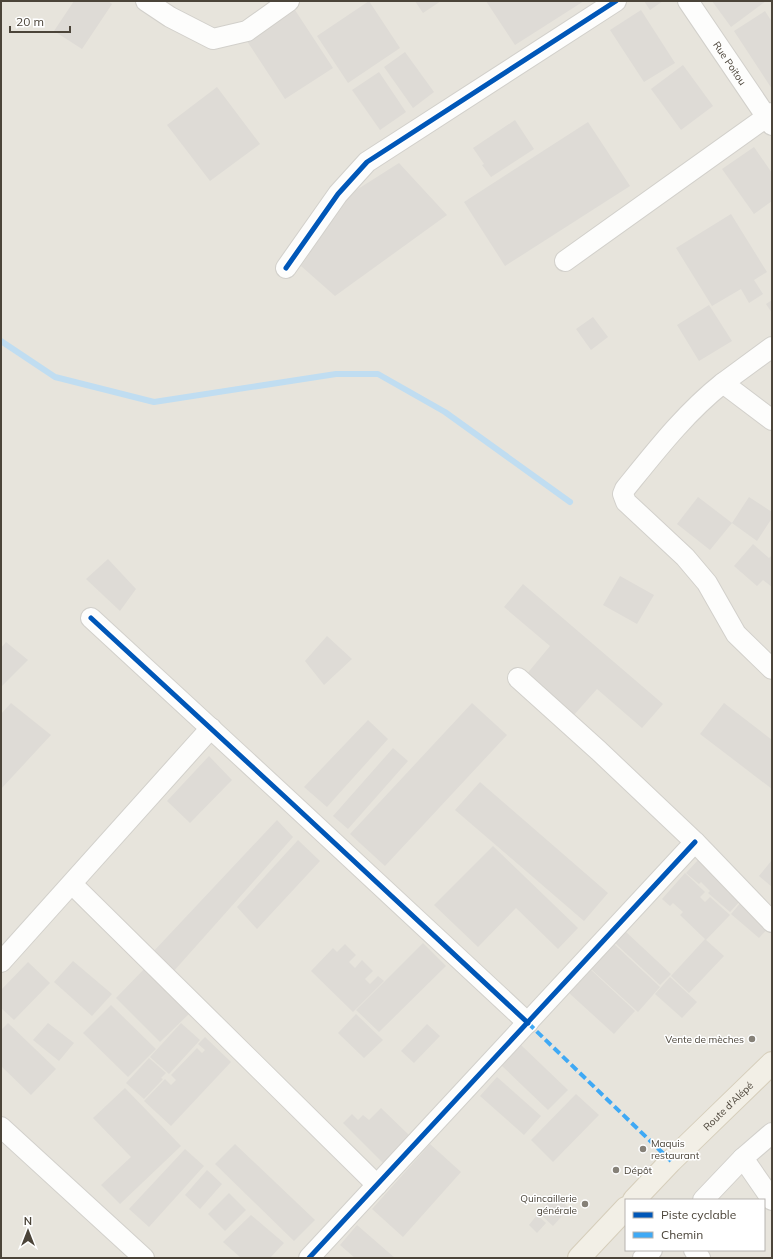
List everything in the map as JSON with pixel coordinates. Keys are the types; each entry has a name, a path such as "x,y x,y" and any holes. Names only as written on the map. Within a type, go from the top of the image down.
{"main road":[{"name":"Route d'Alépé","path":"635,1199 671,1161 772,1063"},
{"path":"579,1258 625,1209"}],"street":[{"path":"146,1 170,17 213,39 247,31 290,1"},
{"path":"286,268 338,194 367,162 616,1"},
{"name":"Rue Poitou","path":"688,1 770,118"},
{"path":"565,261 770,118"},
{"path":"772,347 704,398 658,447 625,489 623,494 626,502 685,557 707,584 736,634 772,669"},
{"path":"723,383 772,420"},
{"path":"91,618 528,1023"},
{"path":"518,678 599,751 695,842 772,922"},
{"path":"1,962 211,728"},
{"path":"309,1258 695,842"},
{"path":"72,884 377,1185"},
{"path":"1,1127 144,1258"},
{"path":"704,1199 743,1158 772,1133"},
{"path":"743,1158 772,1200"},
{"path":"643,1258 651,1251"}],"shaded area":[{"path":"1,1 772,1 772,1258 1,1258"}],"building":[{"path":"74,1 108,1 112,4 82,49 54,31"},
{"path":"369,1 400,48 348,83 317,36"},
{"path":"415,1 441,1 423,13"},
{"path":"486,1 584,1 515,45"},
{"path":"644,1 663,1 650,10"},
{"path":"712,1 766,1 731,27"},
{"path":"293,7 333,68 285,99 245,38"},
{"path":"641,10 675,63 644,82 610,30"},
{"path":"765,11 772,22 772,89 734,31"},
{"path":"405,52 434,92 413,108 384,67"},
{"path":"683,65 713,106 681,130 651,89"},
{"path":"379,72 406,112 380,130 352,90"},
{"path":"217,87 260,144 210,181 167,125"},
{"path":"515,120 534,149 491,177 482,165 484,164 473,148"},
{"path":"588,122 630,186 505,266 464,202"},
{"path":"754,147 772,173 772,201 754,214 722,169"},
{"path":"399,163 447,215 335,296 301,266 350,194"},
{"path":"731,214 767,272 754,280 763,294 749,303 741,289 712,306 676,248"},
{"path":"772,300 772,313 766,304"},
{"path":"709,305 732,341 699,361 677,325"},
{"path":"593,317 608,337 591,350 576,329"},
{"path":"698,497 732,523 710,550 677,524"},
{"path":"749,497 772,512 772,518 757,541 732,523"},
{"path":"753,544 769,558 772,555 772,587 763,580 757,586 734,566"},
{"path":"108,559 136,589 120,611 86,579"},
{"path":"620,576 654,595 637,624 603,605"},
{"path":"523,584 663,704 642,728 597,689 573,716 526,675 550,646 504,607"},
{"path":"327,636 352,659 324,685 305,661"},
{"path":"6,642 28,660 2,686 1,648"},
{"path":"11,703 51,735 1,789 1,714"},
{"path":"472,703 507,735 385,866 350,834"},
{"path":"724,703 772,740 772,789 700,734"},
{"path":"368,720 388,739 327,807 304,787"},
{"path":"393,748 408,761 348,829 333,816"},
{"path":"209,756 232,780 190,823 167,801"},
{"path":"480,782 608,893 584,921 455,810"},
{"path":"277,820 293,837 173,972 152,953"},
{"path":"298,840 320,861 257,929 237,907"},
{"path":"493,846 578,928 558,949 516,908 478,947 434,905"},
{"path":"698,860 741,900 730,912 708,893 710,891 701,882 699,884 686,873"},
{"path":"772,860 772,887 759,876"},
{"path":"685,873 705,892 700,897 705,902 710,897 730,915 706,940 680,915 683,912 673,903 670,906 662,899"},
{"path":"742,901 770,926 759,938 731,914"},
{"path":"626,932 671,974 660,985 615,943"},
{"path":"705,939 724,956 689,993 671,976"},
{"path":"423,943 446,966 379,1032 356,1010"},
{"path":"345,944 356,955 349,962 355,968 362,960 373,971 365,979 370,984 378,976 384,981 353,1012 311,971 333,948 337,952"},
{"path":"614,944 660,987 638,1012 591,969"},
{"path":"73,961 112,994 92,1016 54,982"},
{"path":"28,962 50,983 14,1020 1,1008 1,990"},
{"path":"146,967 191,1012 160,1042 116,998"},
{"path":"591,970 635,1011 614,1034 569,993"},
{"path":"670,977 697,1002 682,1018 655,994"},
{"path":"111,1005 156,1049 128,1077 83,1033"},
{"path":"356,1014 383,1040 364,1058 338,1033"},
{"path":"8,1023 56,1069 31,1095 1,1066 1,1030"},
{"path":"48,1023 74,1043 59,1061 33,1040"},
{"path":"181,1023 200,1040 169,1074 150,1057"},
{"path":"427,1024 440,1036 414,1063 401,1051"},
{"path":"205,1037 231,1062 171,1126 144,1101 165,1079 171,1085 176,1080 171,1075 197,1048 202,1053 205,1050 198,1044"},
{"path":"521,1045 568,1090 548,1110 501,1065"},
{"path":"149,1058 166,1073 161,1078 163,1079 144,1099 126,1083"},
{"path":"497,1077 541,1116 524,1135 480,1096"},
{"path":"125,1088 181,1146 120,1204 101,1185 131,1157 93,1118"},
{"path":"576,1094 599,1115 553,1162 531,1140"},
{"path":"381,1108 410,1136 383,1163 343,1123 352,1114 358,1120 363,1115 369,1120"},
{"path":"235,1144 315,1220 294,1241 215,1164"},
{"path":"430,1144 461,1172 403,1237 372,1209"},
{"path":"185,1149 204,1166 149,1227 129,1209"},
{"path":"207,1170 222,1184 200,1209 185,1195"},
{"path":"229,1193 246,1210 225,1231 208,1214"},
{"path":"554,1195 569,1208 553,1226 539,1213"},
{"path":"251,1215 284,1243 270,1258 241,1258 223,1242"},
{"path":"537,1215 546,1223 537,1233 529,1225"},
{"path":"357,1225 395,1258 355,1258 340,1245"}],"waterway":[{"path":"1,341 55,377 154,402 336,374 378,374 445,412 570,502"}],"marked path":[{"path":"528,1023 671,1161"}],"cycle path":[{"path":"286,268 338,194 367,162 616,1"},
{"path":"91,618 528,1023"},
{"path":"309,1258 695,842"}],"place":[{"name":"Vente de mèches","path":"752,1039"},
{"name":"Maquis restaurant","path":"643,1149"},
{"name":"Dépôt","path":"616,1170"},
{"name":"Quincaillerie générale","path":"585,1204"}]}
